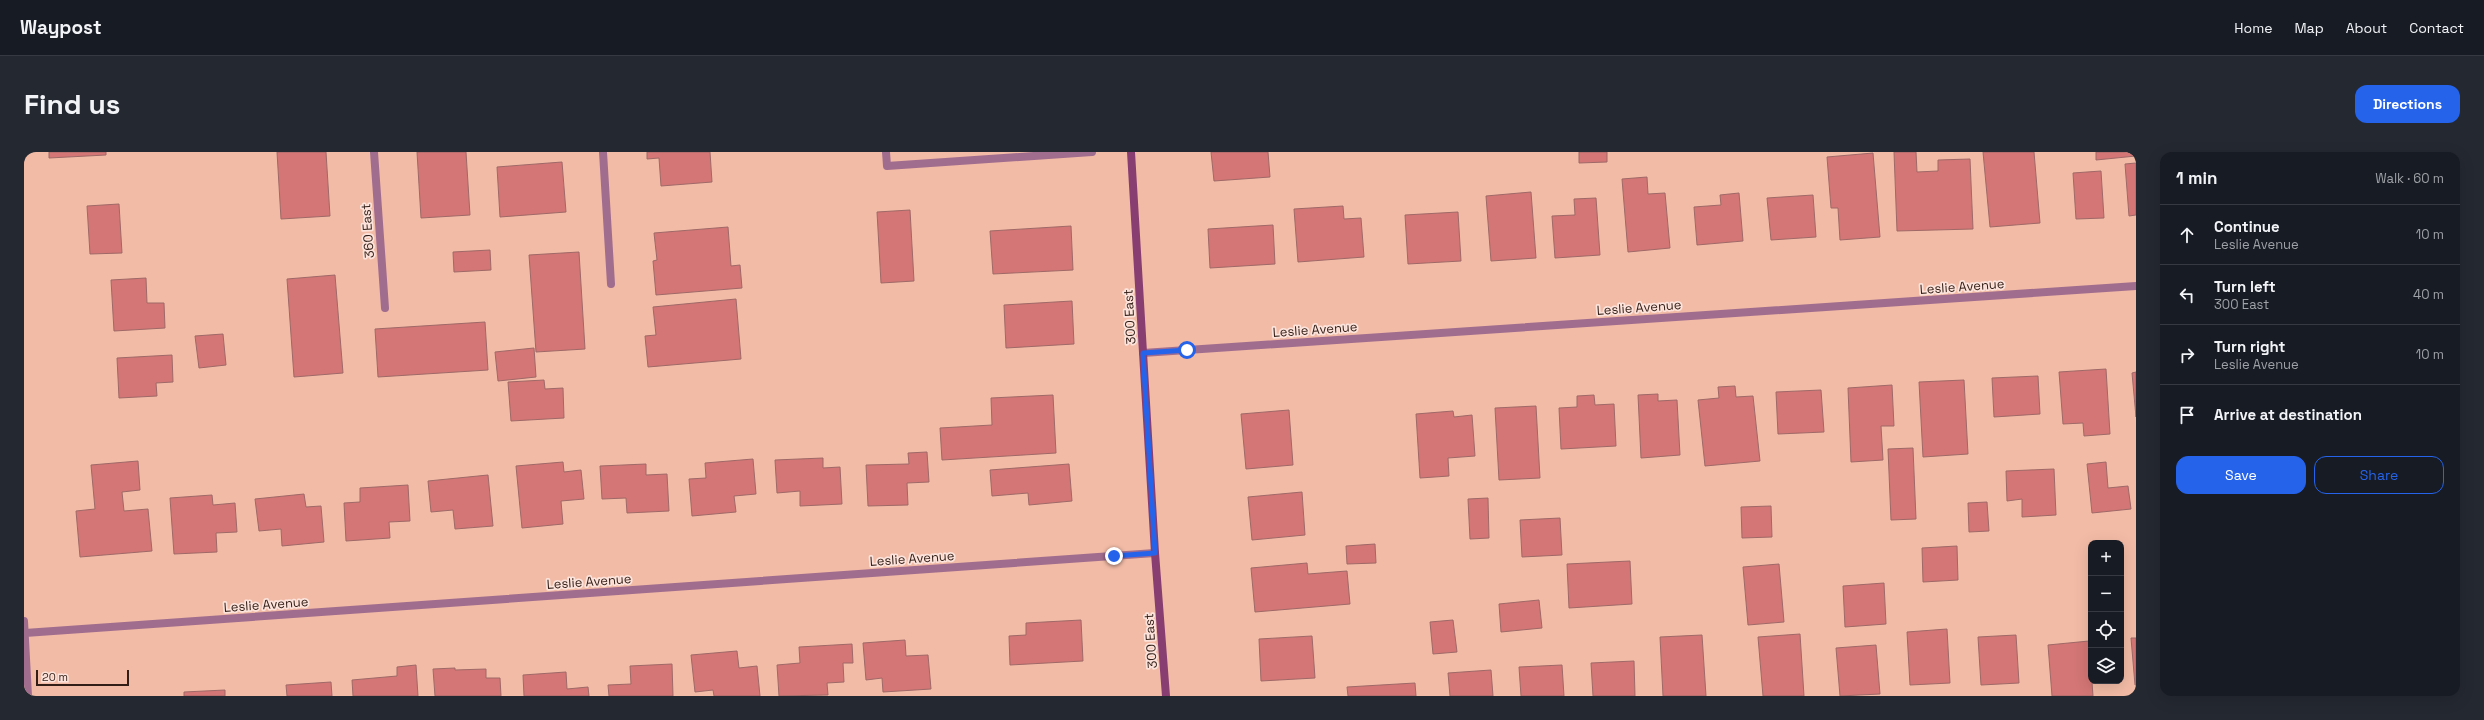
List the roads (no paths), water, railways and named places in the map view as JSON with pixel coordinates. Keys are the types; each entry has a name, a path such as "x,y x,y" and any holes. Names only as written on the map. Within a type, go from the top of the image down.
{"street":[{"name":"360 East","path":"374,152 385,308"},
{"path":"603,152 611,284"},
{"path":"886,152 887,166 1092,152"},
{"name":"300 East","path":"1131,152 1155,553 1166,696"},
{"name":"Leslie Avenue","path":"1143,353 2136,286"},
{"name":"Leslie Avenue","path":"25,633 1155,553"},
{"path":"24,621 28,696"}]}
